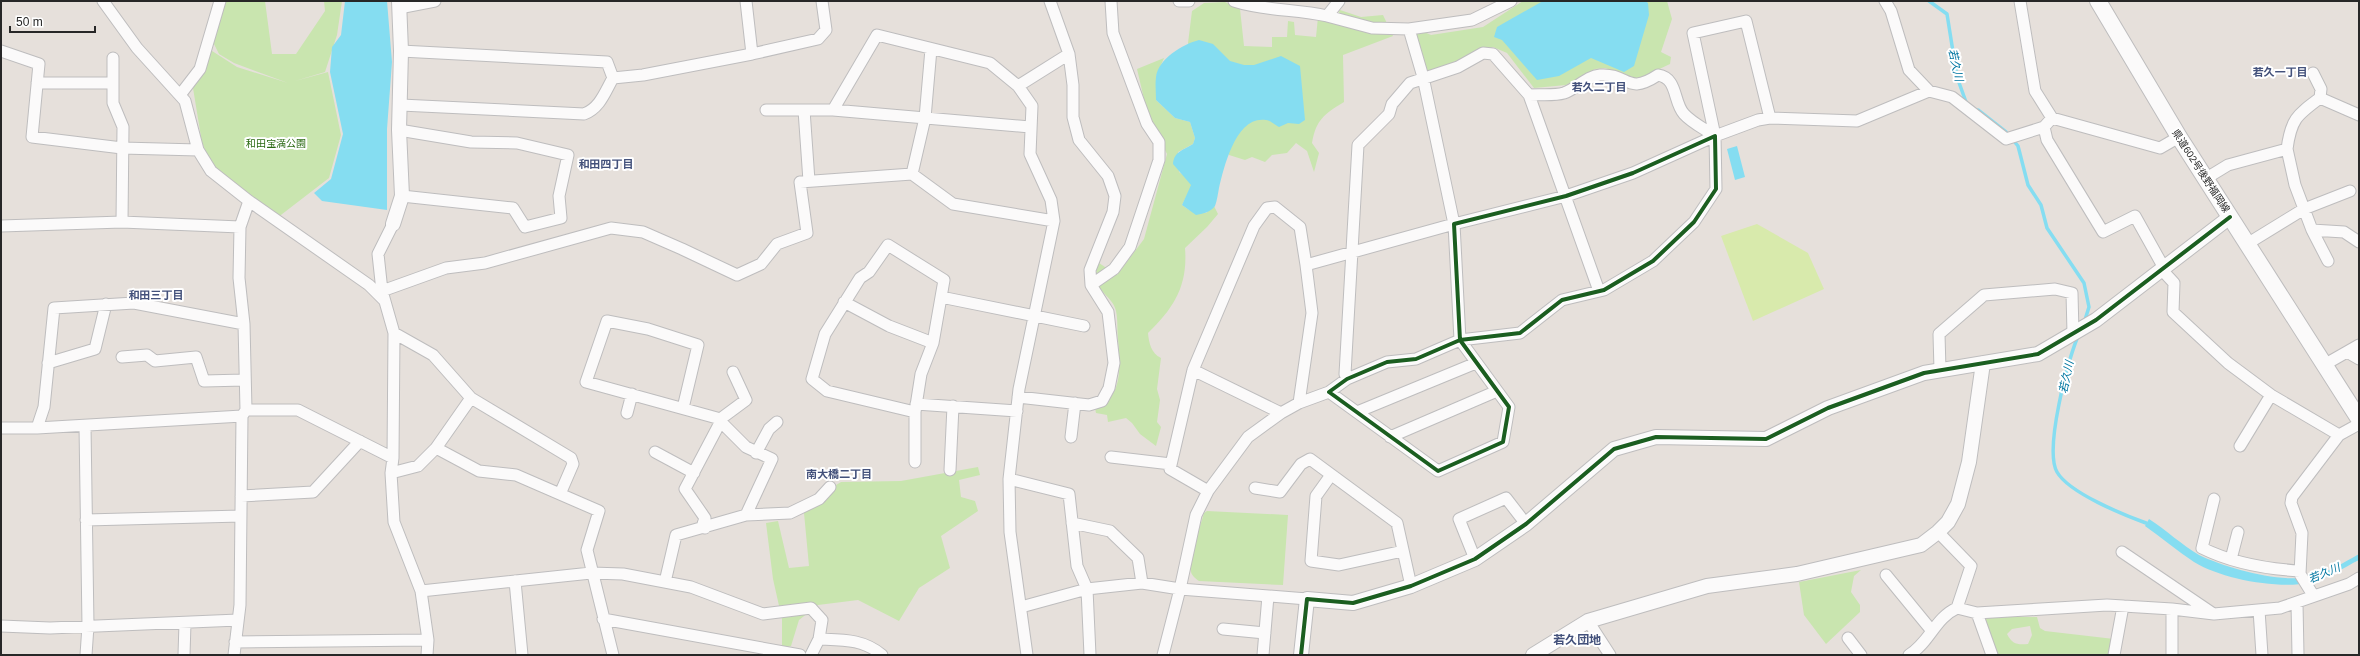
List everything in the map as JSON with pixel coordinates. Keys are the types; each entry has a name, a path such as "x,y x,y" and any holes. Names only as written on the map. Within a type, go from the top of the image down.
{"main road":[{"name":"県道602号後野福岡線","path":"2098,1 2205,179 2359,419"}],"street":[{"path":"103,1 137,48 186,101 198,150 211,171 248,201 384,295"},
{"path":"180,95 200,69 220,1"},
{"path":"427,655 428,640 421,591 394,522 391,473 393,458 394,333 384,295 378,254 393,224 402,196 399,130 401,105 401,51 399,5 435,1"},
{"path":"746,1 752,54"},
{"path":"613,78 643,75 752,54 818,39 826,30 822,1"},
{"path":"1018,397 1089,405 1102,401 1109,388 1114,363 1108,312 1091,285 1090,270 1113,212 1115,196 1108,176 1079,140 1073,117 1073,85 1069,54 1050,1"},
{"path":"1091,285 1114,270 1130,247 1159,160 1159,142 1147,124 1113,33 1111,1"},
{"path":"1179,1 1189,1"},
{"path":"1234,1 1255,8 1309,12 1372,28 1409,29 1472,20 1511,1"},
{"path":"1327,16 1339,1"},
{"path":"1885,1 1891,11 1909,70 1929,91 1952,97 2006,138 2044,127 2052,118"},
{"path":"2020,1 2035,91 2052,118 2160,148 2179,137"},
{"path":"1163,655 1180,589 1196,515 1208,491 1248,438 1281,413 1299,403 1329,392 1347,379 1387,362 1416,359 1460,340 1520,333 1562,300 1599,291 1653,261 1694,222 1716,188 1715,136 1693,33 1746,21 1770,118"},
{"path":"1329,392 1438,471 1503,442 1509,407 1460,340 1454,224 1423,77 1409,29"},
{"path":"833,110 876,35 990,63 1018,86 1032,106 1030,154 1051,200 1054,221 1018,397 1009,479 1010,532 1027,655"},
{"path":"912,174 924,118 931,49"},
{"path":"1,51 39,64 32,137 122,148 198,150"},
{"path":"401,51 607,62 613,78 599,105 593,111 584,114 401,105"},
{"path":"1347,379 1345,374 1358,145 1390,114 1392,104 1403,89 1423,77 1458,67 1483,53 1494,54 1530,95 1599,291"},
{"path":"1018,86 1069,54"},
{"path":"113,58 113,103 123,127 122,222"},
{"path":"2313,73 2321,89 2320,98 2297,115 2289,134 2287,149 2295,185 2312,230 2328,261"},
{"path":"1530,95 1564,93 1598,75 1612,75 1633,84 1644,84 1658,75 1666,76 1670,80 1683,113 1715,136"},
{"path":"37,83 113,83"},
{"path":"1306,265 1454,224 1566,196 1633,173 1715,136 1758,120 1770,118 1857,121 1929,91"},
{"path":"2320,98 2359,115"},
{"path":"766,110 833,110 1030,127"},
{"path":"804,110 809,181"},
{"path":"2044,127 2048,140 2103,232 2135,216 2163,269 2174,283 2173,312 2228,363 2271,395 2338,435"},
{"path":"399,130 471,142 517,143 568,155 559,196 561,218 525,227 513,208 402,196"},
{"path":"2205,179 2228,165 2287,149"},
{"path":"384,295 446,268 485,263 611,228 643,232 737,275 761,264 776,244 807,233 800,182 809,181 912,174 953,204 1054,221"},
{"path":"2247,244 2304,209 2350,191"},
{"path":"234,655 240,605 241,496 244,413 244,324 239,278 240,226 248,201"},
{"path":"1208,491 1170,469 1171,464 1193,370 1254,226 1266,208 1275,207 1300,228 1312,313 1299,403"},
{"path":"1021,607 1087,589 1142,583 1180,589 1353,603 1411,586 1475,559 1526,524 1614,449 1656,437 1766,439 1828,408 1924,373 2038,354 2096,320 2230,216"},
{"path":"1,226 122,222 240,226"},
{"path":"2312,230 2344,232 2359,242"},
{"path":"915,462 916,408 921,374 933,343 944,280 888,245 868,272 860,278 825,334 812,379 827,391 916,408 953,406 1017,411"},
{"path":"1940,370 1939,334 1984,295 2055,289 2072,293 2073,333"},
{"path":"941,297 1084,326"},
{"path":"844,302 889,326 933,343"},
{"path":"37,428 44,407 54,308 134,303 244,324"},
{"path":"48,363 95,349 106,304"},
{"path":"683,408 698,345 648,329 607,321 586,382 709,415 721,421 746,447 756,453 772,459 746,515"},
{"path":"394,333 432,355 471,398 571,458 573,464 560,494"},
{"path":"2324,365 2359,345"},
{"path":"2347,352 2359,359"},
{"path":"122,357 147,356 155,360 196,357 204,381 244,380"},
{"path":"1357,412 1476,363"},
{"path":"1534,655 1588,621 1707,586 1797,574 1921,545 1948,522 1958,504 1965,484 1984,363"},
{"path":"1193,370 1281,413"},
{"path":"705,528 703,524 706,518 685,490 726,413 746,400 733,372"},
{"path":"1390,436 1497,391"},
{"path":"626,412 632,394"},
{"path":"2240,446 2271,395"},
{"path":"391,473 418,466 436,448 471,398"},
{"path":"1071,437 1075,403"},
{"path":"950,470 953,406"},
{"path":"1,428 85,426 298,410 393,458"},
{"path":"756,453 769,429 777,422"},
{"path":"2313,595 2300,573 2302,533 2292,503 2292,497 2338,435 2359,424"},
{"path":"85,426 88,626 86,655"},
{"path":"241,496 313,492 360,441"},
{"path":"436,448 479,471 516,475 598,511 587,550 591,573 613,655"},
{"path":"655,452 694,473"},
{"path":"1111,457 1171,464"},
{"path":"1254,488 1280,492 1301,464 1310,459 1397,524 1411,586"},
{"path":"1330,475 1316,496 1311,562 1339,565 1403,551"},
{"path":"1009,479 1069,494 1077,566 1087,589 1090,655"},
{"path":"665,582 676,535 705,528 746,515 790,513 819,499 830,487"},
{"path":"1475,559 1459,519 1506,498 1526,524"},
{"path":"2214,499 2202,548 2231,559 2264,568 2300,573"},
{"path":"86,520 241,516"},
{"path":"1072,523 1110,531 1138,558 1142,583"},
{"path":"1938,532 1971,566 1957,608"},
{"path":"2231,559 2238,532"},
{"path":"2122,552 2214,614"},
{"path":"421,591 591,573 623,574 691,587 763,614 811,608 822,620 818,639 811,655"},
{"path":"1886,575 1932,631"},
{"path":"1909,655 1926,642 1932,631 1946,613 1957,608 1977,613 2123,606 2172,609 2214,614 2280,608 2297,603 2313,595 2349,584 2359,578"},
{"path":"515,581 522,655"},
{"path":"1263,655 1268,596"},
{"path":"1301,655 1307,600"},
{"path":"2297,603 2298,655"},
{"path":"2114,655 2123,606"},
{"path":"2172,609 2172,655"},
{"path":"2259,610 2262,655"},
{"path":"1977,613 1992,655"},
{"path":"603,619 800,655"},
{"path":"1,626 88,626 238,620"},
{"path":"1588,621 1610,655"},
{"path":"184,623 184,655"},
{"path":"1223,629 1265,633"},
{"path":"1848,638 1858,654"},
{"path":"818,639 852,640 871,646 882,655"},
{"path":"236,642 428,640"}],"green space":[{"name":"和田宝満公園","path":"225,1 265,1 272,54 296,54 325,11 324,1 342,1 337,35 325,72 295,81 328,72 341,135 329,178 277,218 214,169 202,143 193,88 202,71 209,49 237,67 288,83 234,63 219,54 212,40"},
{"path":"1523,1 1667,1 1672,19 1661,52 1671,57 1670,64 1638,79 1605,68 1595,69 1566,85 1534,88 1507,53 1493,47 1474,55 1458,65 1426,71 1414,35 1422,31 1431,35 1483,27"},
{"path":"1225,2 1240,9 1244,46 1272,47 1272,37 1287,37 1288,21 1294,22 1295,35 1316,37 1318,17 1334,23 1340,10 1361,17 1383,15 1393,36 1343,55 1344,102 1326,114 1316,129 1312,143 1319,153 1314,172 1307,151 1296,143 1287,153 1272,155 1265,162 1252,157 1245,160 1229,155 1188,43 1192,11 1204,3"},
{"path":"1164,58 1156,77 1156,100 1175,118 1190,122 1195,138 1193,144 1178,152 1179,172 1187,178 1192,185 1182,205 1189,210 1206,213 1214,206 1218,214 1185,248 1184,274 1177,295 1165,315 1148,333 1153,351 1161,358 1157,389 1160,400 1157,422 1161,427 1156,446 1140,434 1132,423 1126,418 1108,422 1107,415 1096,413 1095,408 1111,397 1116,388 1119,359 1116,311 1114,305 1098,285 1096,272 1099,263 1117,275 1144,239 1167,154 1148,116 1137,69"},
{"path":"1757,224 1808,253 1824,289 1753,321 1721,236"},
{"path":"978,467 980,475 959,480 961,497 975,501 978,511 941,536 950,568 919,588 899,621 858,600 818,605 799,620 791,646 782,648 782,619 773,579 766,523 778,521 789,568 809,566 804,513 815,498 841,482 901,481"},
{"path":"1207,511 1288,515 1283,585 1199,581 1194,577 1191,572 1191,566 1195,543 1204,513"},
{"path":"1861,570 1854,576 1851,592 1860,605 1860,612 1826,644 1804,615 1799,582"},
{"path":"1985,616 2037,617 2040,628 2045,631 2114,639 2109,655 1995,655 1983,622","holes":["2030,626 2032,635 2028,644 2021,644 2013,642 2007,634 2012,629"]}],"water":[{"path":"345,1 387,1 392,62 387,129 387,210 322,201 314,193 331,179 343,134 330,72 332,47 341,35"},
{"path":"1543,1 1645,1 1648,3 1649,15 1634,66 1624,72 1591,58 1559,76 1537,80 1502,40 1494,37 1497,27"},
{"path":"1199,40 1213,44 1230,61 1244,65 1254,65 1281,56 1300,66 1305,120 1299,124 1288,123 1279,127 1268,120 1256,121 1247,126 1239,134 1228,156 1215,206 1209,211 1196,215 1182,205 1191,185 1173,164 1175,156 1193,144 1195,138 1190,122 1175,118 1156,100 1156,77 1161,64 1166,58 1186,45"},
{"path":"1737,146 1745,177 1735,180 1727,149"},
{"path":"2149,519 2199,555 2223,565 2268,576 2283,578 2309,577 2329,570 2359,554 2359,560 2329,576 2309,583 2296,585 2281,585 2234,578 2206,568 2181,553 2145,526"}],"waterway":[{"name":"若久川","path":"1929,1 1947,14 1957,77 1966,102"},
{"name":"若久川","path":"1978,110 2006,132"},
{"name":"若久川","path":"2013,140 2018,146 2028,185 2041,205 2047,228 2084,283 2089,307 2084,323"},
{"name":"若久川","path":"2078,336 2064,384 2055,425 2053,445 2054,461 2057,472 2063,480 2085,495 2124,515 2146,523"}],"cycle path":[{"path":"1460,340 1454,224 1566,196 1633,173 1715,136 1716,189 1694,222 1653,261 1604,290 1562,300 1520,333 1460,340 1416,359 1387,362 1347,379 1329,392 1438,471 1503,442 1509,407 1460,340"},
{"path":"1301,655 1307,599 1353,603 1411,586 1475,559 1526,524 1614,449 1656,437 1766,439 1828,408 1924,373 2038,354 2096,320 2230,217"}],"district":[{"name":"若久一丁目","path":"2280,72"},
{"name":"若久二丁目","path":"1599,87"},
{"name":"和田四丁目","path":"606,164"},
{"name":"和田三丁目","path":"156,295"},
{"name":"南大橋二丁目","path":"839,474"},
{"name":"若久団地","path":"1577,640"}]}
